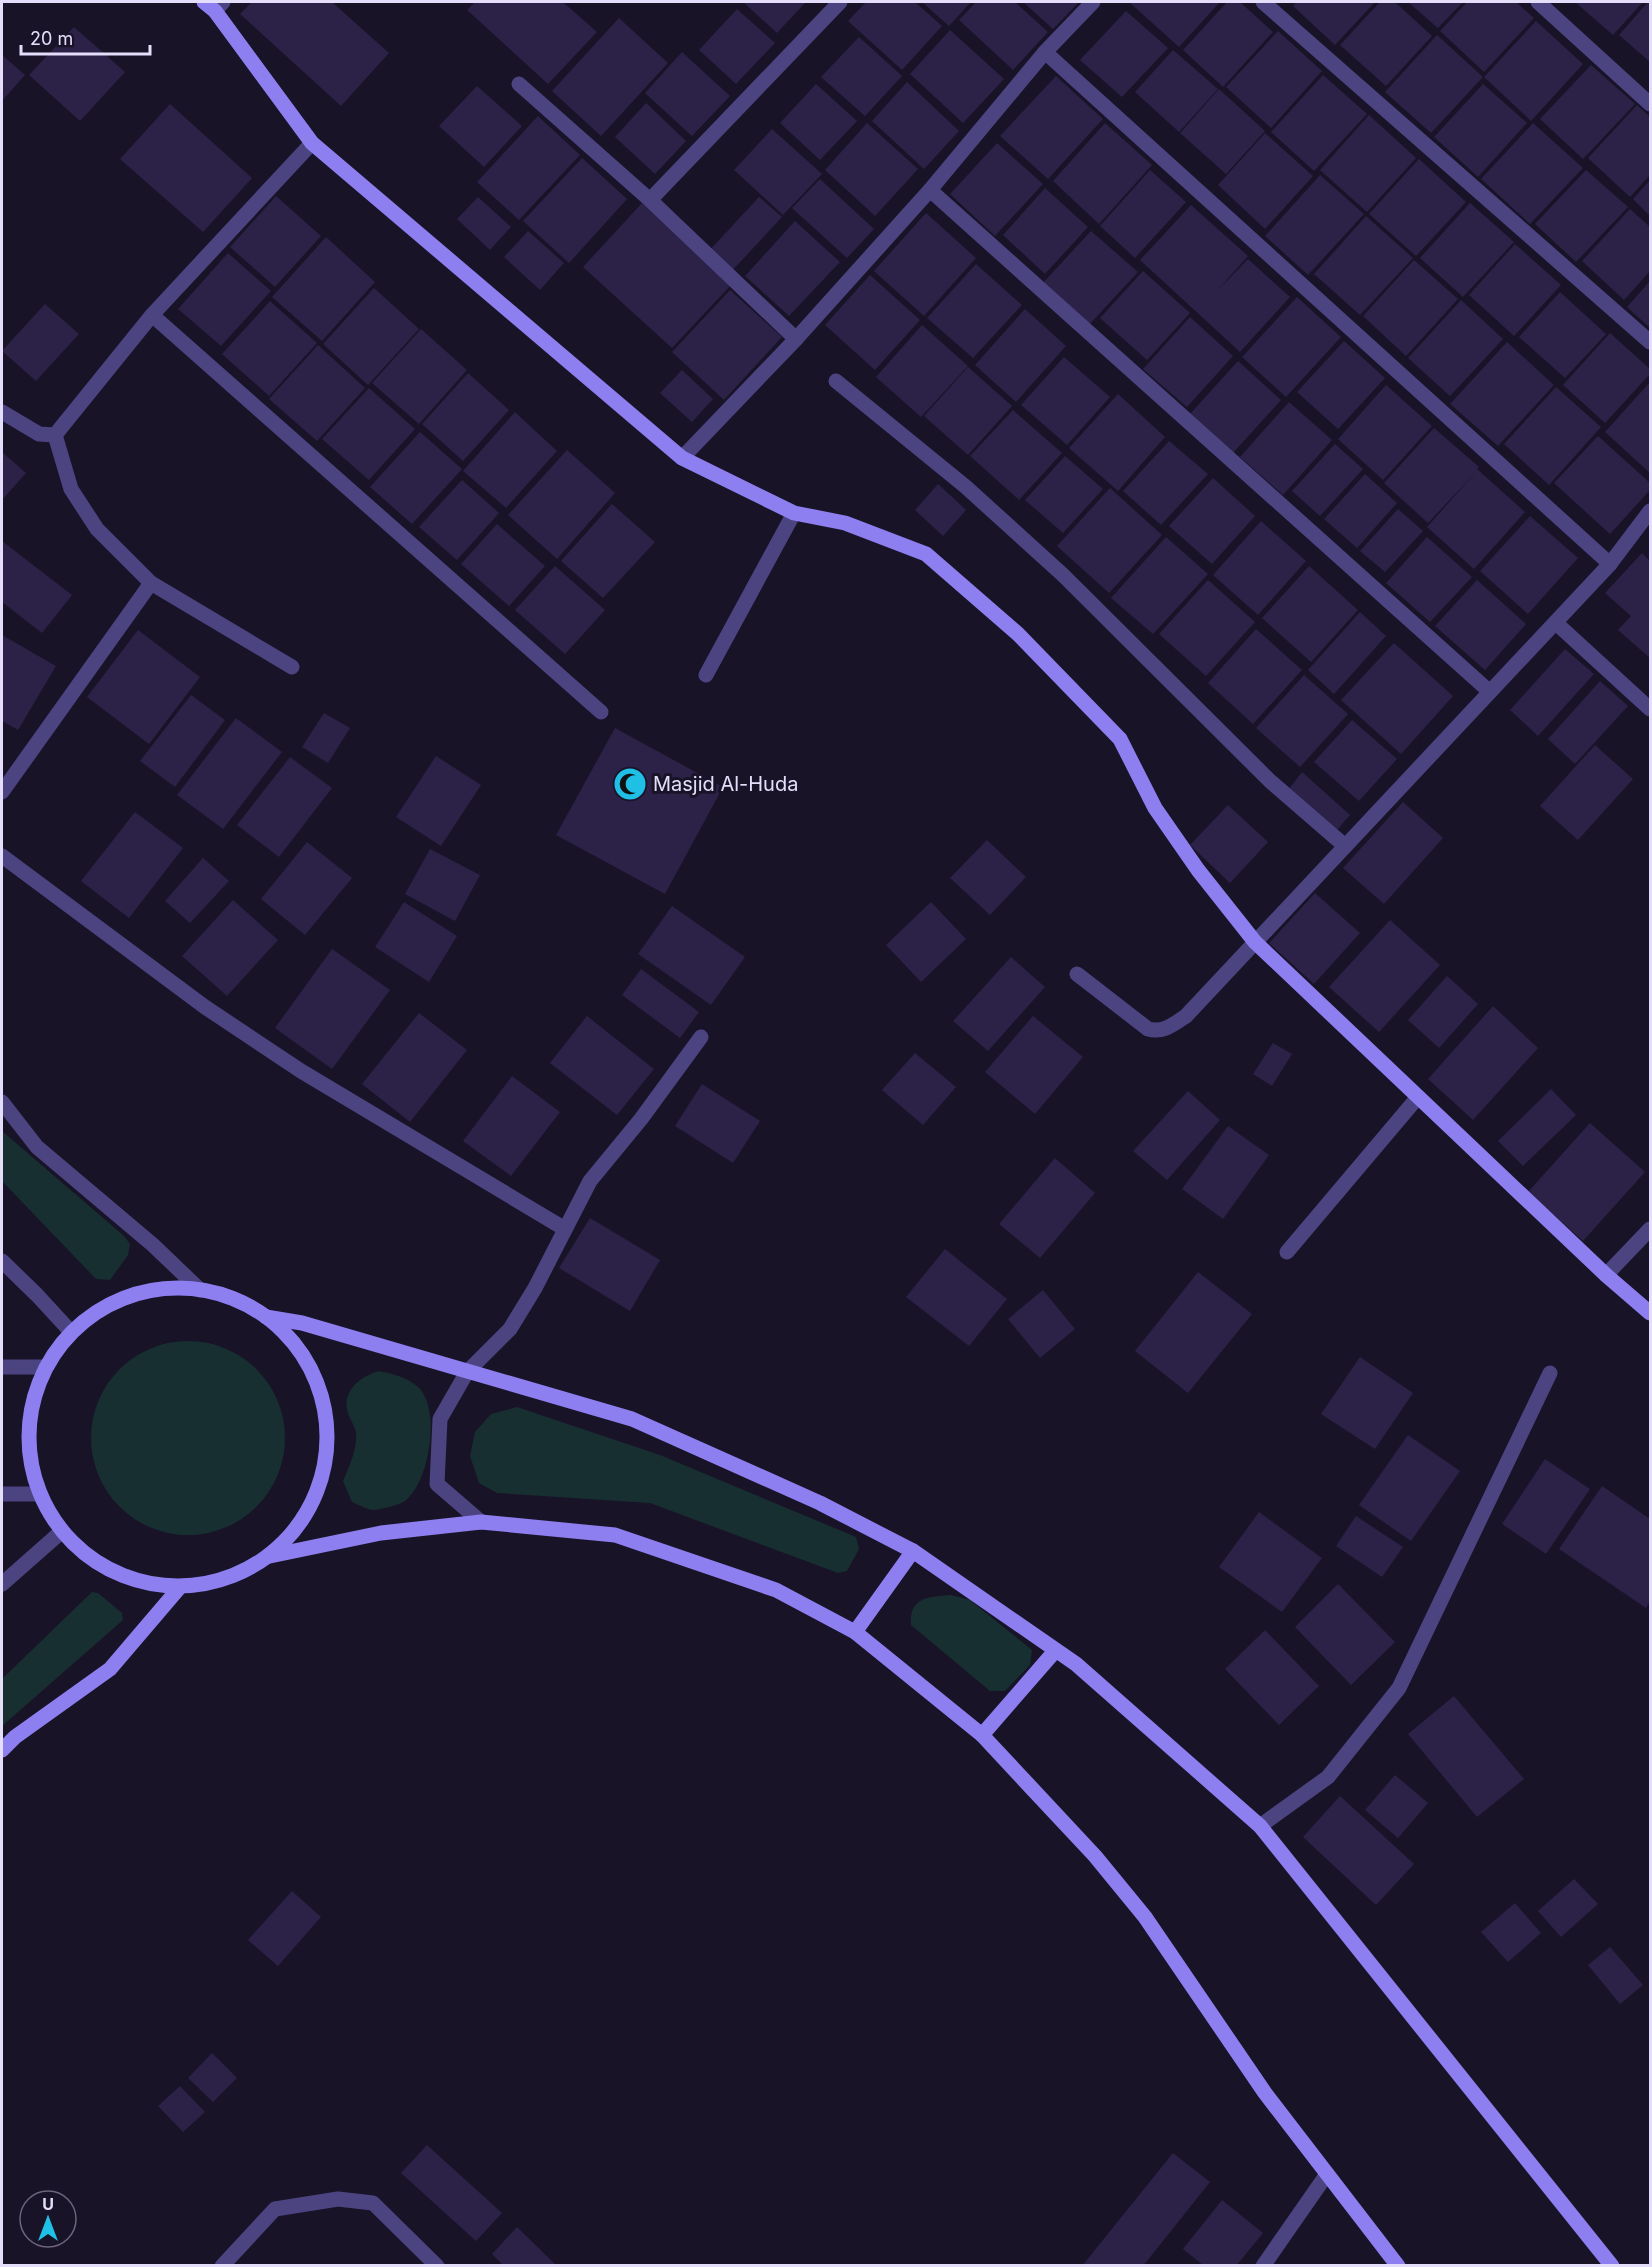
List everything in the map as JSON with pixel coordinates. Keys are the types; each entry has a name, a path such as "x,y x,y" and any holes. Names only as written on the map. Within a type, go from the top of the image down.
{"street":[{"path":"650,200 840,2"},
{"path":"682,459 796,339 930,189 1045,52 1093,2"},
{"path":"1263,2 1650,342"},
{"path":"1538,2 1650,104"},
{"path":"214,5 312,143 682,459 794,513 845,523 926,554 1018,634 1120,739 1155,808 1198,870 1255,942 1606,1275 1650,1313"},
{"path":"1045,52 1610,564"},
{"path":"519,84 650,200 796,339"},
{"path":"55,435 152,315 312,143"},
{"path":"930,189 1490,692"},
{"path":"152,315 601,712"},
{"path":"836,381 966,487 1063,575 1270,781 1345,846"},
{"path":"2,412 39,434 55,435"},
{"path":"55,435 71,489 98,530 151,583 292,667"},
{"path":"1077,974 1148,1029 1157,1031 1165,1029 1186,1016 1556,623 1610,564 1650,511"},
{"path":"706,675 794,513"},
{"path":"2,792 151,583"},
{"path":"1556,623 1650,709"},
{"path":"2,856 205,1007 301,1071 565,1229"},
{"path":"481,1522 437,1484 440,1419 467,1372 510,1329 535,1288 590,1181 641,1119 701,1037"},
{"path":"1287,1252 1418,1096"},
{"path":"2,1102 38,1147 153,1245 200,1290"},
{"path":"1606,1275 1650,1229"},
{"path":"2,1261 38,1295 71,1332"},
{"path":"270,1556 304,1519 325,1466 326,1410 305,1358 266,1317 235,1299 200,1290 155,1290 110,1304 71,1332 45,1367 30,1408 28,1452 39,1494 61,1532 95,1561 135,1581 180,1587 225,1579 270,1556 381,1533 481,1522 615,1535 776,1590 855,1632 982,1735 1095,1856 1145,1917 1265,2093 1398,2265"},
{"path":"266,1317 302,1323 633,1419 820,1503 913,1551 1076,1664 1260,1826 1612,2265"},
{"path":"2,1367 45,1367"},
{"path":"1260,1826 1328,1777 1399,1688 1550,1373"},
{"path":"2,1494 39,1494"},
{"path":"2,1584 61,1532"},
{"path":"855,1632 913,1551"},
{"path":"2,1750 15,1737 110,1669 180,1587"},
{"path":"982,1735 1055,1651"},
{"path":"1263,2265 1327,2174"},
{"path":"222,2265 275,2209 338,2199 373,2203 437,2265"}],"green space":[{"path":"2,1131 124,1236 130,1244 128,1255 110,1280 96,1279 2,1181"},
{"path":"178,1341 198,1341 234,1352 257,1369 269,1384 278,1401 285,1428 285,1448 278,1475 269,1492 257,1507 242,1519 225,1528 198,1535 178,1535 142,1524 113,1500 102,1484 95,1466 91,1448 91,1428 102,1392 126,1363 142,1352 160,1345"},
{"path":"379,1371 404,1378 417,1386 425,1396 431,1427 426,1462 414,1491 405,1501 374,1510 352,1502 343,1481 356,1444 356,1432 347,1410 348,1396 355,1384"},
{"path":"517,1407 660,1455 856,1537 859,1549 847,1571 838,1573 650,1503 497,1493 479,1483 470,1456 475,1432 491,1414"},
{"path":"92,1592 98,1593 122,1613 123,1620 2,1726 2,1679"},
{"path":"951,1595 970,1600 1032,1650 1030,1665 1005,1691 990,1691 911,1625 913,1609 922,1600"}],"building":[{"path":"252,2 332,2 389,53 341,106 240,14"},
{"path":"475,2 563,2 597,32 548,84 467,10"},
{"path":"743,2 806,2 777,33"},
{"path":"866,2 915,2 942,26 902,70 848,21"},
{"path":"922,2 971,2 949,26"},
{"path":"976,2 1015,2 1048,32 1013,70 959,20"},
{"path":"1023,2 1079,2 1053,29"},
{"path":"1129,2 1220,2 1179,47"},
{"path":"1227,2 1240,2 1273,32 1223,87 1183,50"},
{"path":"1296,2 1375,2 1335,45 1293,6"},
{"path":"1380,2 1395,2 1432,36 1386,86 1340,45"},
{"path":"1408,2 1463,2 1438,28"},
{"path":"1467,2 1516,2 1534,18 1484,72 1440,31"},
{"path":"1575,2 1643,2 1613,35"},
{"path":"1650,2 1650,62 1619,35"},
{"path":"737,9 775,43 736,84 699,50"},
{"path":"1126,11 1168,48 1122,97 1080,60"},
{"path":"619,18 668,63 601,136 552,91"},
{"path":"1536,21 1583,64 1531,121 1484,77"},
{"path":"74,27 125,72 80,121 29,75"},
{"path":"950,30 1004,79 963,123 910,74"},
{"path":"1278,31 1322,71 1271,128 1226,87"},
{"path":"1437,35 1483,77 1431,133 1385,92"},
{"path":"859,37 902,76 865,116 821,77"},
{"path":"1173,50 1218,89 1179,132 1135,92"},
{"path":"682,52 730,96 692,136 645,93"},
{"path":"2,55 25,75 2,101"},
{"path":"1591,65 1635,104 1583,159 1540,119"},
{"path":"1323,75 1367,114 1314,171 1271,132"},
{"path":"1056,76 1103,119 1048,179 1000,136"},
{"path":"907,82 959,131 924,169 872,121"},
{"path":"816,84 857,121 820,160 780,123"},
{"path":"1483,84 1527,123 1478,177 1434,137"},
{"path":"477,86 522,126 484,167 439,126"},
{"path":"1219,89 1265,131 1226,174 1180,133"},
{"path":"646,103 686,141 655,174 615,137"},
{"path":"170,104 252,178 203,232 120,159"},
{"path":"1637,105 1650,117 1650,175 1630,197 1588,158"},
{"path":"1369,115 1416,158 1367,212 1320,170"},
{"path":"538,116 580,155 519,220 477,182"},
{"path":"867,123 918,169 875,216 825,170"},
{"path":"1105,123 1152,165 1099,224 1053,181"},
{"path":"1533,123 1583,168 1530,224 1481,179"},
{"path":"772,129 822,174 783,215 734,170"},
{"path":"1265,133 1313,176 1265,229 1218,185"},
{"path":"997,143 1043,184 995,236 950,194"},
{"path":"582,158 627,199 569,263 523,221"},
{"path":"1419,159 1466,202 1416,256 1369,214"},
{"path":"1150,170 1186,202 1135,258 1100,226"},
{"path":"1586,170 1628,207 1576,262 1535,224"},
{"path":"1320,175 1364,214 1308,275 1265,236"},
{"path":"820,179 874,229 847,258 792,208"},
{"path":"1650,180 1650,216 1633,199"},
{"path":"1045,188 1088,227 1045,274 1003,235"},
{"path":"276,196 321,236 275,287 230,247"},
{"path":"478,197 511,227 490,250 457,219"},
{"path":"759,197 782,217 730,273 707,253"},
{"path":"642,203 732,284 672,348 583,267"},
{"path":"1470,203 1514,242 1463,297 1420,258"},
{"path":"1191,205 1248,256 1216,292 1248,259 1290,297 1240,352 1140,260"},
{"path":"1630,209 1650,227 1650,271 1624,300 1582,261"},
{"path":"926,213 976,258 924,316 874,271"},
{"path":"1366,216 1413,258 1360,315 1314,274"},
{"path":"795,221 840,262 789,316 745,276"},
{"path":"528,231 564,263 540,290 504,257"},
{"path":"1091,231 1138,272 1088,326 1041,285"},
{"path":"326,237 375,282 322,341 272,297"},
{"path":"1515,244 1561,285 1514,336 1469,295"},
{"path":"228,253 271,291 221,346 178,309"},
{"path":"1414,260 1458,299 1406,356 1363,316"},
{"path":"976,264 1022,305 973,358 927,318"},
{"path":"1143,271 1190,313 1147,360 1100,318"},
{"path":"870,275 920,320 875,370 825,325"},
{"path":"1650,281 1650,328 1627,307"},
{"path":"374,288 419,329 368,385 323,344"},
{"path":"730,290 782,337 724,400 672,352"},
{"path":"1560,292 1606,334 1565,378 1519,337"},
{"path":"1297,297 1341,337 1286,397 1242,357"},
{"path":"1461,300 1503,339 1450,396 1408,358"},
{"path":"270,301 317,343 269,396 222,354"},
{"path":"45,304 79,334 36,381 2,351"},
{"path":"1025,309 1066,346 1016,402 975,365"},
{"path":"1190,317 1233,356 1187,407 1143,369"},
{"path":"922,325 968,366 921,417 876,377"},
{"path":"421,329 467,370 419,424 372,383"},
{"path":"1610,333 1650,369 1650,374 1605,423 1563,385"},
{"path":"1344,341 1385,378 1338,429 1297,392"},
{"path":"1507,342 1554,385 1498,446 1450,404"},
{"path":"318,345 365,388 317,441 269,399"},
{"path":"1064,357 1110,397 1067,445 1021,405"},
{"path":"1238,361 1281,400 1233,453 1190,414"},
{"path":"968,367 1012,406 968,455 924,416"},
{"path":"682,370 713,399 692,422 660,393"},
{"path":"468,373 509,410 463,461 422,424"},
{"path":"1650,382 1650,473 1605,432"},
{"path":"1386,385 1432,426 1383,480 1338,439"},
{"path":"1556,387 1601,427 1549,485 1504,444"},
{"path":"369,388 415,429 369,480 322,439"},
{"path":"1118,394 1165,437 1118,491 1069,448"},
{"path":"1289,402 1332,440 1283,495 1240,457"},
{"path":"1013,410 1062,453 1019,500 970,456"},
{"path":"515,412 557,451 506,508 463,471"},
{"path":"1434,428 1479,467 1477,469 1525,512 1474,569 1427,527 1476,472 1428,523 1384,483"},
{"path":"420,432 462,469 412,524 370,487"},
{"path":"1598,436 1650,483 1650,490 1610,534 1554,483"},
{"path":"1169,441 1208,474 1161,525 1123,491"},
{"path":"1335,444 1363,469 1320,516 1292,491"},
{"path":"567,450 615,493 557,559 508,515"},
{"path":"2,452 26,473 2,500"},
{"path":"1065,456 1103,489 1063,533 1025,500"},
{"path":"1365,474 1397,503 1357,548 1324,519"},
{"path":"1213,478 1255,516 1212,564 1169,526"},
{"path":"462,480 499,513 457,560 419,527"},
{"path":"938,484 966,510 943,536 915,510"},
{"path":"1110,488 1162,535 1109,593 1057,546"},
{"path":"612,504 655,542 603,598 561,561"},
{"path":"1398,509 1423,531 1385,572 1360,551"},
{"path":"1530,516 1578,558 1528,614 1480,571"},
{"path":"1261,521 1306,561 1258,615 1213,575"},
{"path":"497,524 545,566 509,606 461,564"},
{"path":"1166,537 1208,574 1153,634 1111,598"},
{"path":"1427,537 1472,577 1430,622 1386,583"},
{"path":"2,541 72,595 42,633 2,602"},
{"path":"1642,553 1650,561 1650,658 1618,630 1631,616 1605,593"},
{"path":"555,566 605,610 565,654 515,610"},
{"path":"1309,566 1358,610 1311,662 1262,618"},
{"path":"1208,580 1255,622 1206,676 1159,634"},
{"path":"1477,580 1526,624 1485,670 1435,626"},
{"path":"1360,612 1386,636 1334,694 1308,670"},
{"path":"1256,629 1302,670 1253,724 1208,683"},
{"path":"138,630 200,677 149,744 87,697"},
{"path":"2,635 56,666 18,730 2,721"},
{"path":"1394,643 1453,696 1401,754 1341,700"},
{"path":"1565,649 1594,674 1538,736 1510,710"},
{"path":"1304,675 1348,714 1300,767 1256,728"},
{"path":"1600,681 1628,706 1575,764 1548,739"},
{"path":"191,695 225,720 175,787 140,761"},
{"path":"324,713 350,728 328,763 302,747"},
{"path":"236,718 282,752 223,829 177,795"},
{"path":"1352,720 1397,759 1359,801 1314,762"},
{"path":"615,728 723,787 665,894 556,835"},
{"path":"1595,745 1633,779 1578,840 1540,806"},
{"path":"436,756 481,785 441,846 396,817"},
{"path":"290,757 332,788 279,857 237,825"},
{"path":"1302,772 1350,815 1337,830 1289,789"},
{"path":"1403,802 1443,838 1384,904 1343,868"},
{"path":"1228,805 1268,842 1230,883 1190,845"},
{"path":"135,812 183,848 129,918 81,881"},
{"path":"987,840 1026,877 990,915 950,878"},
{"path":"307,842 352,878 305,935 261,899"},
{"path":"430,849 480,875 455,921 405,894"},
{"path":"203,858 229,881 190,923 165,901"},
{"path":"1315,893 1360,933 1314,984 1269,943"},
{"path":"233,900 278,940 227,996 182,956"},
{"path":"404,902 457,936 429,982 375,947"},
{"path":"931,902 966,939 921,982 886,945"},
{"path":"672,906 745,957 711,1005 638,954"},
{"path":"1390,920 1440,965 1379,1032 1329,987"},
{"path":"332,949 390,990 332,1069 275,1028"},
{"path":"1011,957 1045,987 988,1051 953,1021"},
{"path":"641,969 699,1012 680,1038 622,995"},
{"path":"1447,976 1478,1004 1439,1048 1408,1020"},
{"path":"1493,1006 1538,1048 1473,1120 1428,1079"},
{"path":"419,1013 467,1050 410,1122 362,1084"},
{"path":"587,1016 654,1069 617,1115 550,1063"},
{"path":"1033,1016 1083,1057 1035,1114 985,1072"},
{"path":"1273,1043 1292,1054 1272,1086 1253,1074"},
{"path":"915,1053 956,1087 923,1125 882,1090"},
{"path":"512,1076 560,1112 511,1176 463,1141"},
{"path":"702,1084 760,1121 733,1163 675,1126"},
{"path":"1551,1089 1576,1115 1523,1166 1498,1141"},
{"path":"1188,1091 1220,1120 1167,1180 1133,1151"},
{"path":"1590,1123 1645,1172 1583,1241 1528,1192"},
{"path":"1228,1126 1269,1155 1223,1219 1182,1189"},
{"path":"1055,1158 1095,1193 1040,1258 999,1224"},
{"path":"590,1218 660,1260 630,1311 559,1268"},
{"path":"945,1249 1007,1299 969,1346 906,1297"},
{"path":"1198,1272 1252,1314 1188,1393 1135,1351"},
{"path":"1043,1290 1075,1329 1040,1358 1008,1319"},
{"path":"1360,1357 1413,1393 1375,1449 1321,1414"},
{"path":"1408,1435 1460,1471 1411,1541 1359,1505"},
{"path":"1545,1459 1590,1489 1546,1554 1502,1524"},
{"path":"1602,1486 1650,1519 1650,1601 1646,1608 1559,1549"},
{"path":"1259,1512 1322,1558 1282,1612 1219,1567"},
{"path":"1356,1516 1403,1547 1382,1577 1336,1546"},
{"path":"1338,1584 1395,1642 1351,1685 1295,1627"},
{"path":"1265,1630 1319,1686 1279,1725 1225,1669"},
{"path":"1454,1696 1524,1779 1477,1817 1408,1734"},
{"path":"1395,1775 1428,1803 1398,1838 1365,1810"},
{"path":"1340,1796 1414,1864 1376,1905 1303,1837"},
{"path":"1574,1879 1598,1904 1561,1937 1538,1911"},
{"path":"292,1891 321,1917 278,1966 248,1940"},
{"path":"1515,1903 1541,1933 1508,1962 1481,1932"},
{"path":"1610,1947 1643,1985 1620,2004 1588,1965"},
{"path":"212,2053 237,2078 213,2102 188,2078"},
{"path":"180,2086 205,2112 183,2132 158,2106"},
{"path":"427,2145 502,2213 476,2241 401,2173"},
{"path":"1173,2153 1210,2182 1143,2266 1082,2266"},
{"path":"1222,2200 1263,2233 1236,2266 1204,2266 1183,2249"},
{"path":"517,2227 557,2266 504,2266 492,2254"}],"place":[{"name":"Masjid Al-Huda","path":"630,784"}]}
